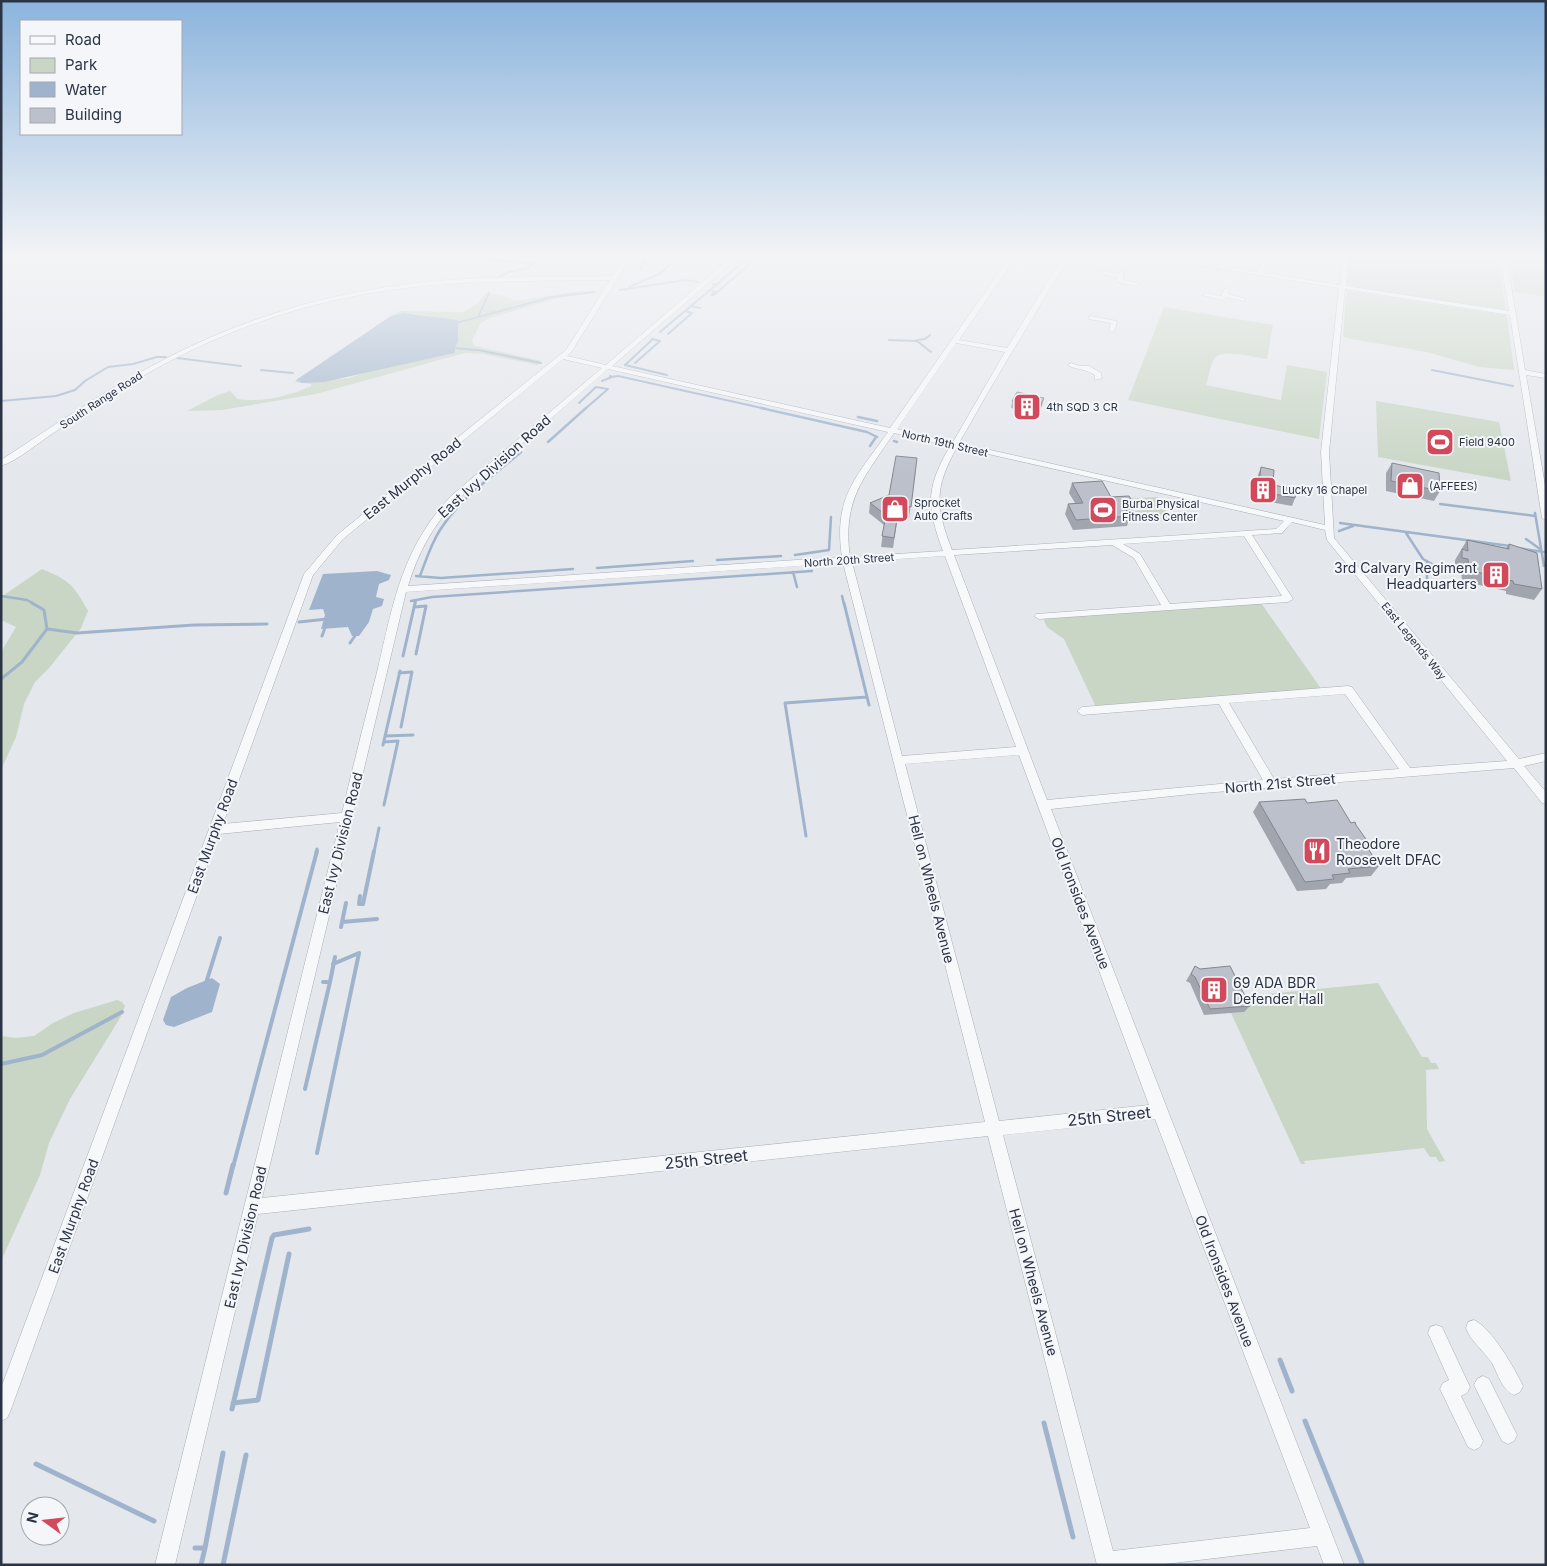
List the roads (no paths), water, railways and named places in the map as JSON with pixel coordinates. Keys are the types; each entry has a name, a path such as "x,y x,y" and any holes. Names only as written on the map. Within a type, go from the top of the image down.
{"street":[{"name":"South Range Road","path":"1,464 152,367 192,347 237,328"},
{"name":"East Murphy Road","path":"1,1412 304,587 320,560 340,537 562,357 574,345 584,328"},
{"name":"East Ivy Division Road","path":"165,1565 402,589 416,548 443,508 653,328"},
{"name":"Hell on Wheels Avenue","path":"964,328 858,480 846,505 843,529 847,560 1106,1563"},
{"name":"Old Ironsides Avenue","path":"1024,328 953,445 939,474 935,498 937,521 1159,1111 1334,1565"},
{"name":"East Legends Way","path":"1339,328 1325,452 1330,538 1546,800"},
{"path":"1516,328 1546,518"},
{"path":"955,341 1010,351"},
{"name":"North 19th Street","path":"562,357 1330,528"},
{"path":"1071,365 1077,371 1091,367 1099,374 1098,378"},
{"path":"1523,375 1546,376"},
{"path":"1523,375 1546,382"},
{"path":"1536,458 1546,460"},
{"name":"North 20th Street","path":"402,589 1246,534 1279,531 1290,519"},
{"path":"1039,616 1288,598 1246,534"},
{"path":"1116,543 1137,556 1167,607"},
{"path":"1082,711 1348,690 1406,772"},
{"path":"1222,700 1271,784"},
{"path":"899,760 1023,751"},
{"name":"North 21st Street","path":"1044,804 1516,764 1546,757"},
{"path":"214,830 347,817"},
{"name":"25th Street","path":"252,1207 1159,1111"},
{"path":"1474,1328 1497,1356 1514,1386"},
{"path":"1436,1334 1474,1441"},
{"path":"1483,1385 1508,1435"},
{"path":"1106,1563 1323,1536"}],"water":[{"path":"373,328 458,328 458,341 455,353 324,382 302,383 296,380"},
{"path":"377,571 391,575 389,580 379,584 376,597 384,599 382,606 373,609 369,622 359,636 352,636 348,627 321,629 325,615 323,609 309,610 323,574"},
{"path":"212,978 220,984 212,1012 174,1027 166,1025 163,1020 171,997"}],"waterway":[{"path":"660,332 665,328"},
{"path":"668,334 675,328"},
{"path":"917,340 925,339 930,335"},
{"path":"635,363 660,341 653,339"},
{"path":"653,339 625,365 667,375"},
{"path":"889,340 917,341 931,352"},
{"path":"451,348 478,350 541,363"},
{"path":"1,401 56,396 75,390 85,381 108,367 133,364 157,357 166,357"},
{"path":"177,358 241,366"},
{"path":"261,370 293,373"},
{"path":"1432,370 1513,386"},
{"path":"612,377 618,376 766,409"},
{"path":"602,381 612,377"},
{"path":"579,403 596,387 608,389 585,409"},
{"path":"548,442 586,408"},
{"path":"761,408 867,432 877,437"},
{"path":"858,417 877,421"},
{"path":"870,446 876,437"},
{"path":"420,576 434,541 448,518 478,488 521,452"},
{"path":"1440,504 1535,516"},
{"path":"1535,513 1542,552"},
{"path":"795,555 829,550 831,517"},
{"path":"1340,523 1510,546"},
{"path":"1339,531 1353,526"},
{"path":"1406,533 1423,559 1427,561"},
{"path":"1526,539 1540,549"},
{"path":"1518,548 1542,552"},
{"path":"1542,552 1544,566"},
{"path":"717,560 781,556"},
{"path":"597,568 693,561"},
{"path":"1427,561 1441,569"},
{"path":"1427,561 1427,580"},
{"path":"416,576 441,578 573,569"},
{"path":"793,572 812,571"},
{"path":"416,600 432,597 793,572"},
{"path":"793,572 797,587"},
{"path":"1,596 27,600 34,604"},
{"path":"842,596 844,604"},
{"path":"411,601 416,600"},
{"path":"415,604 416,600"},
{"path":"32,603 44,610 47,629"},
{"path":"414,607 415,603"},
{"path":"844,603 869,705"},
{"path":"414,607 426,606 416,654"},
{"path":"403,656 414,607"},
{"path":"299,622 327,619"},
{"path":"47,629 77,633 194,625 267,624"},
{"path":"322,636 326,625"},
{"path":"1,679 22,662 47,629"},
{"path":"350,643 357,633"},
{"path":"400,673 412,672 401,727"},
{"path":"385,736 400,673"},
{"path":"806,836 785,703 867,697"},
{"path":"385,736 413,735"},
{"path":"383,745 385,736"},
{"path":"384,742 398,741 384,805"},
{"path":"374,852 379,828"},
{"path":"233,1167 317,851"},
{"path":"360,896 359,904 363,904 374,851"},
{"path":"342,922 346,903"},
{"path":"342,922 377,919"},
{"path":"341,927 342,922"},
{"path":"206,983 220,938"},
{"path":"317,1153 359,953 334,964"},
{"path":"334,964 335,957"},
{"path":"330,982 334,964"},
{"path":"323,982 330,982"},
{"path":"305,1089 330,982"},
{"path":"1,1064 42,1055 122,1012"},
{"path":"226,1193 233,1165"},
{"path":"233,1403 272,1238 274,1235 309,1229"},
{"path":"233,1403 258,1400 289,1254"},
{"path":"1280,1360 1292,1391"},
{"path":"232,1409 233,1403"},
{"path":"1305,1421 1362,1563"},
{"path":"1044,1423 1073,1537"},
{"path":"205,1548 223,1453"},
{"path":"223,1565 246,1455"},
{"path":"36,1464 154,1521"},
{"path":"195,1548 205,1548"},
{"path":"201,1565 205,1548"}],"place":[{"name":"4th SQD 3 CR","path":"1027,407"},
{"name":"Field 9400","path":"1440,442"},
{"name":"(AFFEES)","path":"1410,486"},
{"name":"Lucky 16 Chapel","path":"1263,490"},
{"name":"Sprocket Auto Crafts","path":"895,509"},
{"name":"Burba Physical Fitness Center","path":"1103,510"},
{"name":"3rd Calvary Regiment Headquarters","path":"1496,575"},
{"name":"Theodore Roosevelt DFAC","path":"1317,851"},
{"name":"69 ADA BDR Defender Hall","path":"1214,990"}]}
